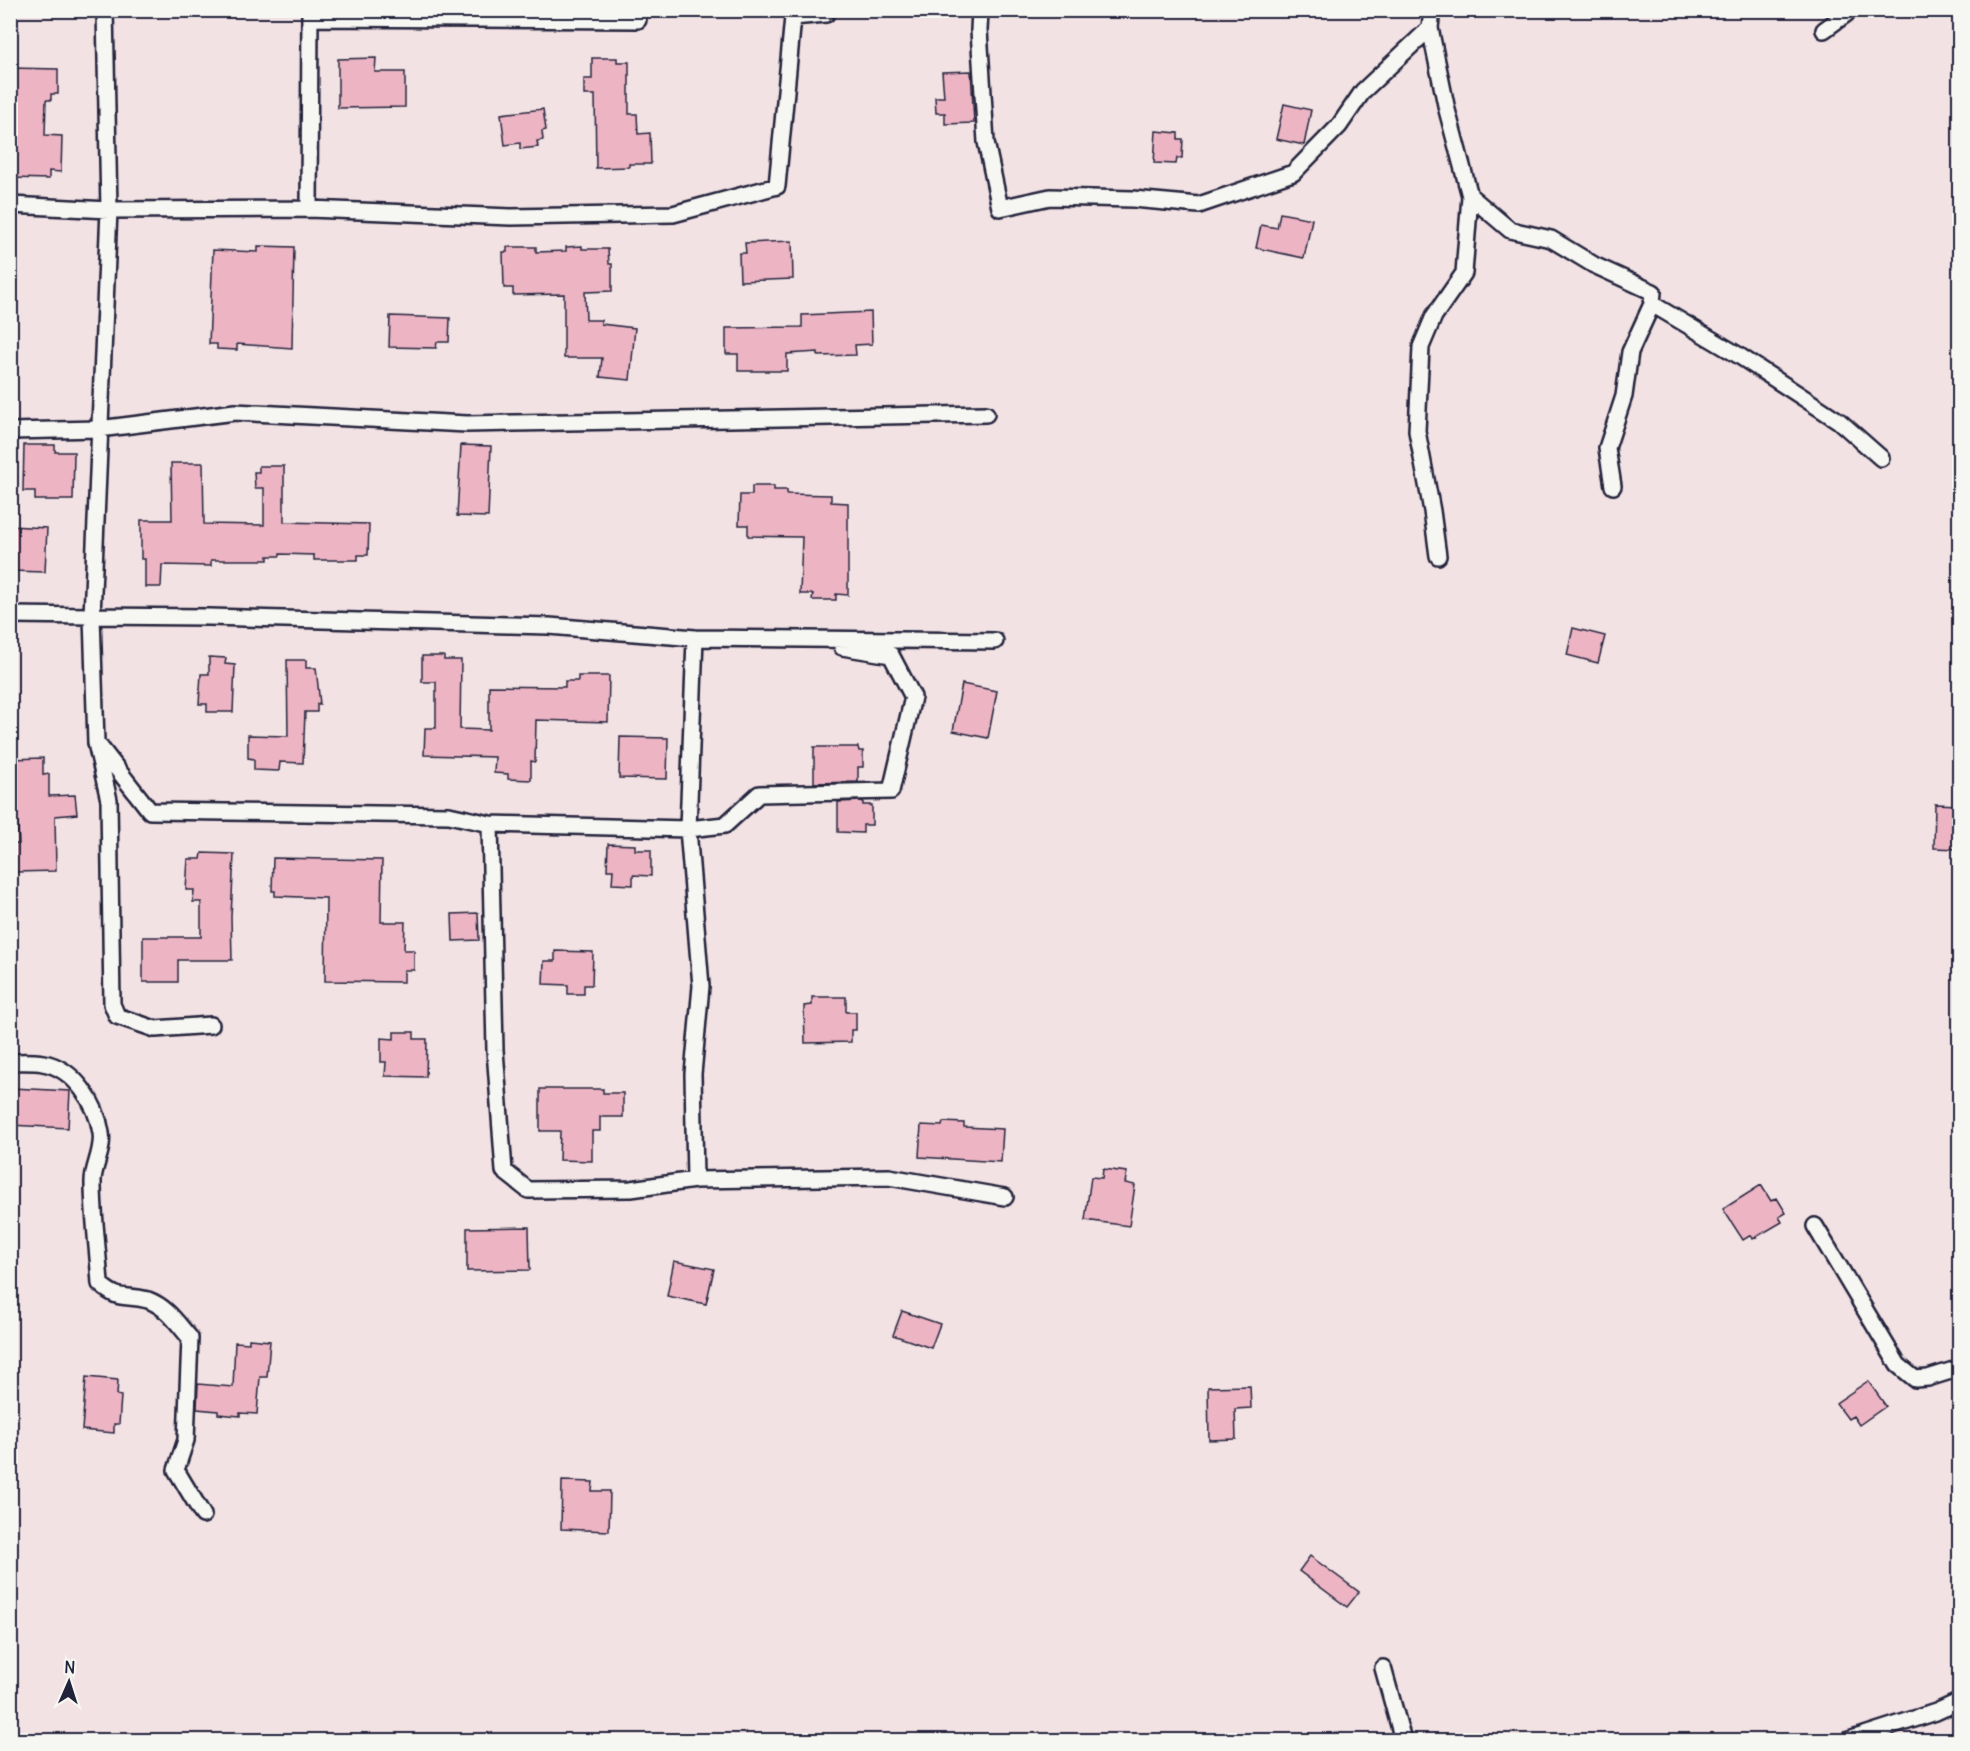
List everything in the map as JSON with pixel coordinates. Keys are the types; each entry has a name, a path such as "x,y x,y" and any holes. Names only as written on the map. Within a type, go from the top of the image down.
{"street":[{"path":"105,10 109,210 92,616 96,743 109,800 112,1004 117,1016 155,1029 211,1025"},
{"path":"10,205 109,210 309,209 511,217 673,214 777,186 793,17 826,14 826,10"},
{"path":"980,10 979,30 986,142 1000,208 1050,197 1132,199 1199,205 1293,173 1339,126 1363,91 1430,28"},
{"path":"1432,10 1430,28 1447,110 1470,196 1464,273 1434,316 1420,347 1417,431 1438,556"},
{"path":"1824,30 1848,10"},
{"path":"309,209 310,14 638,20"},
{"path":"1470,196 1510,230 1551,239 1594,265 1653,292 1652,304 1630,352 1624,396 1607,448 1613,486"},
{"path":"1652,304 1738,355 1839,421 1881,458"},
{"path":"10,431 99,429 235,412 467,424 986,414"},
{"path":"10,615 209,617 549,626 695,638 995,641"},
{"path":"695,638 688,829 701,987 693,1074 695,1180"},
{"path":"96,743 150,811 449,814 490,824 688,829 725,825 759,794 891,791 913,697 891,655 790,639"},
{"path":"490,824 495,1050 504,1171 528,1190 631,1189 695,1180 889,1177 1005,1197"},
{"path":"10,1062 44,1063 66,1073 82,1088 92,1105 101,1134 99,1158 92,1180 100,1284 112,1296 147,1300 167,1310 190,1338 186,1440 176,1470 203,1515"},
{"path":"1815,1226 1898,1365 1915,1379 1928,1378 1959,1368"},
{"path":"1383,1668 1403,1740"},
{"path":"1849,1740 1936,1712 1959,1701"}],"building":[{"path":"376,58 375,72 405,72 405,107 338,108 338,59"},
{"path":"592,58 617,58 617,62 629,62 629,114 637,114 638,134 650,133 651,164 596,168 595,95 584,95 584,79 592,79"},
{"path":"10,68 58,69 58,94 51,94 51,100 46,100 45,135 62,136 61,172 49,171 49,179 11,178"},
{"path":"971,71 974,123 945,124 945,113 936,113 935,97 944,97 942,72"},
{"path":"1284,104 1311,110 1304,145 1276,139"},
{"path":"543,109 546,130 542,131 543,140 537,141 538,147 520,149 520,143 505,145 501,114"},
{"path":"1156,131 1178,133 1178,139 1183,139 1182,158 1177,158 1176,164 1154,163"},
{"path":"1280,213 1312,219 1304,258 1256,248 1261,225 1277,228"},
{"path":"792,241 793,279 740,281 739,253 746,253 745,243"},
{"path":"258,246 294,247 292,348 237,344 237,350 217,349 217,344 209,344 213,250 258,252"},
{"path":"582,246 582,249 608,249 609,264 612,264 612,291 585,292 586,320 601,320 601,324 635,328 630,380 600,377 602,358 564,358 564,294 513,295 513,288 504,288 503,252 507,252 507,247 536,247 536,252 566,251 566,247"},
{"path":"871,312 872,344 855,345 856,355 818,356 818,352 787,354 787,371 738,371 738,354 726,354 726,328 802,327 802,315"},
{"path":"390,316 450,318 449,342 437,342 436,348 389,347"},
{"path":"24,445 55,445 55,452 74,452 73,500 35,500 35,491 23,491"},
{"path":"461,445 491,446 488,517 457,516"},
{"path":"171,463 203,463 204,524 264,525 264,488 255,488 254,472 259,472 259,466 284,466 284,522 369,524 368,555 358,555 358,560 314,560 314,555 280,554 280,556 268,556 268,560 211,560 211,566 162,565 161,587 145,587 145,559 141,559 141,520 172,520"},
{"path":"752,486 774,486 774,490 787,490 787,494 831,495 831,502 848,503 848,595 836,594 836,600 812,600 813,594 800,594 802,537 748,536 748,525 739,525 740,495 752,495"},
{"path":"10,526 47,528 45,572 10,571"},
{"path":"1573,628 1605,636 1598,663 1567,655"},
{"path":"422,656 444,656 444,660 461,660 460,729 489,730 489,686 565,687 565,681 578,681 578,676 609,676 608,722 536,720 535,762 531,761 531,780 508,779 508,774 494,773 495,757 424,755 425,728 436,728 436,682 422,682"},
{"path":"209,657 226,658 225,664 235,665 233,712 207,712 207,704 199,704 201,674 209,674"},
{"path":"287,660 306,660 306,668 316,668 320,704 317,704 317,712 305,712 303,763 280,762 279,771 254,770 254,759 248,758 248,735 288,736"},
{"path":"962,684 997,691 988,738 953,731"},
{"path":"620,737 668,738 667,779 619,778"},
{"path":"814,747 858,747 859,751 863,751 863,767 858,767 858,782 814,783"},
{"path":"43,758 43,775 49,774 49,796 75,795 77,814 55,816 56,871 15,872 15,844 19,844 15,785 10,785 10,759"},
{"path":"863,801 863,805 872,805 872,825 863,825 863,833 838,832 838,802"},
{"path":"1935,804 1959,805 1959,849 1934,848"},
{"path":"608,844 635,845 635,850 651,850 651,876 633,875 633,885 612,884 613,870 607,870"},
{"path":"202,853 234,854 231,917 232,960 178,960 178,982 143,982 143,937 201,937 201,902 193,902 194,890 186,890 188,859 201,859"},
{"path":"273,858 382,860 381,922 405,922 404,950 414,950 414,970 404,970 404,982 325,981 326,898 275,896 275,891 272,891"},
{"path":"478,913 479,940 453,941 452,914"},
{"path":"555,951 593,952 592,985 584,985 584,994 568,994 568,985 543,984 544,961 555,961"},
{"path":"812,997 846,997 846,1012 856,1012 856,1030 851,1030 851,1042 805,1043 804,1006 812,1005"},
{"path":"394,1032 414,1032 414,1039 427,1039 426,1077 385,1076 386,1062 381,1062 381,1038 394,1039"},
{"path":"12,1088 70,1091 68,1128 10,1125"},
{"path":"540,1089 603,1089 603,1093 623,1093 623,1117 600,1117 600,1131 592,1131 592,1161 559,1160 560,1131 540,1131"},
{"path":"943,1122 964,1123 964,1127 1003,1129 1001,1162 919,1157 921,1125 942,1126"},
{"path":"1103,1169 1127,1172 1125,1183 1135,1185 1129,1226 1085,1220 1091,1177 1102,1178"},
{"path":"1761,1185 1771,1201 1777,1198 1786,1213 1779,1217 1782,1222 1753,1239 1751,1235 1743,1240 1723,1209"},
{"path":"529,1227 530,1270 467,1271 467,1228"},
{"path":"674,1261 714,1269 706,1304 667,1296"},
{"path":"902,1311 940,1324 931,1348 893,1335"},
{"path":"249,1339 270,1341 267,1377 260,1377 257,1414 240,1413 240,1416 197,1409 198,1384 233,1387 235,1342 249,1343"},
{"path":"86,1377 118,1380 117,1395 121,1396 119,1424 114,1424 114,1433 82,1430"},
{"path":"1868,1381 1886,1406 1859,1425 1853,1416 1848,1419 1836,1403"},
{"path":"1250,1386 1251,1408 1235,1409 1236,1439 1209,1440 1208,1387"},
{"path":"562,1481 593,1482 592,1491 610,1491 609,1531 561,1529"},
{"path":"1310,1556 1359,1592 1347,1607 1299,1571"}]}
